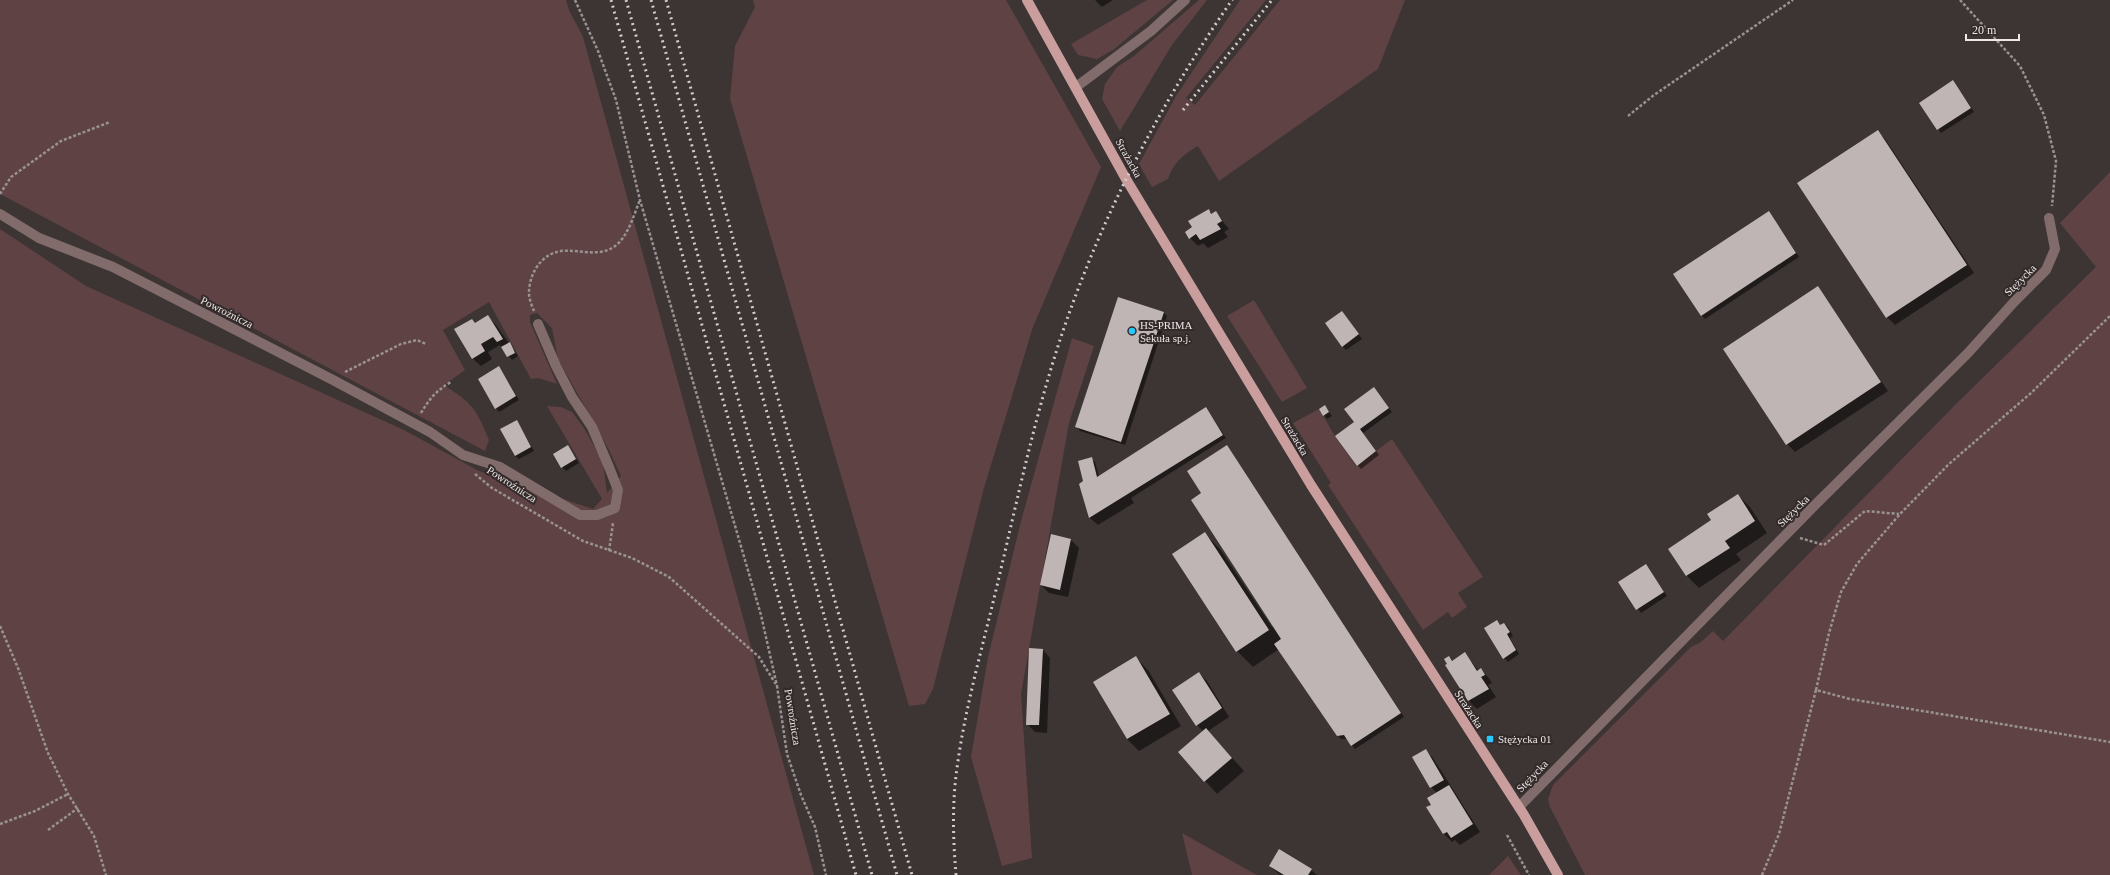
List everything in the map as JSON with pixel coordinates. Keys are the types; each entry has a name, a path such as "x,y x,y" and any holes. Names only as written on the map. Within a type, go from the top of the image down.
{"main road":[{"name":"Strażacka","path":"1027,0 1126,179 1311,485 1519,807 1558,875"}],"street":[{"path":"1076,87 1146,35 1185,0"},
{"name":"Powroźnicza","path":"0,214 38,238 113,267 333,380 415,424 464,455"},
{"name":"Stężycka","path":"1519,807 1787,533 1968,353 2014,302 2046,270 2055,249 2049,218"},
{"path":"464,455 500,467 580,515 597,514 615,508 618,490 609,467 592,427 572,397 556,366 538,324"}],"path":[{"path":"575,0 598,51 616,100 640,200 761,615 777,686"},
{"path":"1628,116 1654,95 1793,0"},
{"path":"1960,0 2020,66 2044,115 2056,161 2054,200 2049,218"},
{"path":"0,194 12,177 61,141 110,122"},
{"path":"538,324 528,294 533,271 545,257 560,251 599,253 616,246 625,234 640,200"},
{"path":"1762,875 1779,834 1816,690 1829,632 1841,592 1857,564 1900,514 1948,464 2031,393 2110,316"},
{"path":"333,380 354,366 401,344 417,340 426,344"},
{"path":"415,424 428,399 439,389 451,382"},
{"name":"Powroźnicza","path":"464,455 469,469 492,488 583,541 632,558 669,577 759,657 777,686 787,754 801,795 815,827 826,875"},
{"path":"609,551 615,508"},
{"path":"1787,533 1824,545 1864,511 1900,514"},
{"path":"0,626 18,668 48,753 68,794 94,836 106,875"},
{"path":"1816,690 1850,699 2110,742"},
{"path":"0,824 35,811 68,794"},
{"path":"48,830 78,808"},
{"path":"1507,835 1529,875"}],"shaded area":[{"path":"0,0 566,0 569,10 583,37 814,875 0,875 0,229 86,286 404,430 479,471 593,509 602,499 547,406 561,407 572,412 584,428 603,462 607,493 621,476 608,448 558,359 552,328 537,313 530,315 530,322 557,384 538,378 531,379 489,302 443,330 465,370 444,385 468,402 477,414 489,440 485,451 0,194"},
{"path":"753,0 1006,0 1101,167 1033,327 984,488 933,689 925,704 909,706 730,99 735,46 755,7"},
{"path":"1147,0 1173,0 1113,50 1097,59 1078,55 1071,44"},
{"path":"1199,0 1207,0 1172,45 1120,131 1102,99 1105,84 1117,67 1134,56"},
{"path":"1240,0 1266,0 1186,98 1195,105 1280,0 1405,0 1378,69 1219,181 1198,146 1188,152 1176,164 1168,179 1152,187 1139,164 1176,96"},
{"path":"2110,172 2110,875 1585,875 1550,807 1548,799 1553,785 1691,647 1701,642 1713,631 1723,641 1958,402 2096,267 2060,223"},
{"path":"1254,300 1307,388 1282,402 1227,316"},
{"path":"1072,338 1094,346 1069,423 1021,694 1032,858 1002,866 971,757 988,657 1021,521"},
{"path":"1319,409 1335,436 1356,466 1392,439 1483,577 1458,593 1467,607 1452,618 1448,612 1423,630 1328,485 1331,483 1293,423"},
{"path":"1182,833 1257,875 1192,875"},
{"path":"1508,856 1521,875 1489,875"}],"building":[{"path":"1953,80 1971,108 1937,130 1919,103"},
{"path":"1878,130 1967,265 1886,318 1797,183"},
{"path":"1209,209 1211,214 1216,211 1222,221 1217,224 1221,229 1200,240 1196,234 1189,239 1185,232 1192,227 1188,221"},
{"path":"1769,211 1796,253 1701,316 1673,274"},
{"path":"1818,286 1881,382 1786,445 1723,349"},
{"path":"1118,297 1164,312 1121,442 1075,427"},
{"path":"1342,311 1359,334 1342,347 1325,323"},
{"path":"488,315 503,339 497,342 493,337 481,344 485,351 472,359 454,329 472,319 475,323"},
{"path":"510,342 515,353 507,357 501,347"},
{"path":"499,366 516,396 495,409 478,379"},
{"path":"1374,387 1389,408 1360,429 1376,451 1357,466 1335,436 1354,422 1344,409"},
{"path":"1325,405 1329,412 1323,416 1319,409"},
{"path":"1206,407 1223,435 1089,518 1079,484 1083,481 1078,461 1092,457 1097,477"},
{"path":"517,420 531,447 515,456 500,429"},
{"path":"568,445 576,459 561,468 553,454"},
{"path":"1227,445 1401,713 1351,746 1344,735 1337,736 1274,644 1281,639 1191,500 1201,493 1187,471"},
{"path":"1738,494 1755,521 1725,541 1730,548 1686,576 1668,549 1711,520 1707,514"},
{"path":"1205,532 1269,630 1236,652 1172,554"},
{"path":"1051,534 1071,539 1060,590 1040,585"},
{"path":"1646,564 1664,592 1636,610 1618,582"},
{"path":"1497,620 1500,625 1504,623 1510,632 1507,634 1516,650 1503,659 1484,628"},
{"path":"1029,648 1043,649 1039,725 1026,725"},
{"path":"1465,652 1477,671 1481,668 1485,675 1481,677 1489,689 1468,701 1445,665 1447,664 1444,659 1449,656 1452,661"},
{"path":"1136,656 1170,714 1127,739 1093,682"},
{"path":"1199,672 1222,708 1196,726 1172,690"},
{"path":"1206,728 1232,758 1204,782 1178,752"},
{"path":"1426,749 1444,780 1430,788 1412,757"},
{"path":"1449,785 1473,824 1451,838 1447,832 1443,834 1426,807 1431,805 1427,798"},
{"path":"1279,849 1312,869 1308,875 1284,875 1269,866"}],"railway":[{"path":"611,0 856,875"},
{"path":"626,0 872,875"},
{"path":"651,0 897,875"},
{"path":"666,0 912,875"},
{"path":"956,875 954,794 964,723 1027,458 1044,392 1064,328 1080,284 1116,199 1182,77 1232,0"},
{"path":"1183,110 1272,0"}],"place":[{"name":"HS-PRIMA Sekuła sp.j.","path":"1132,331"},
{"name":"Stężycka 01","path":"1490,739"}]}
